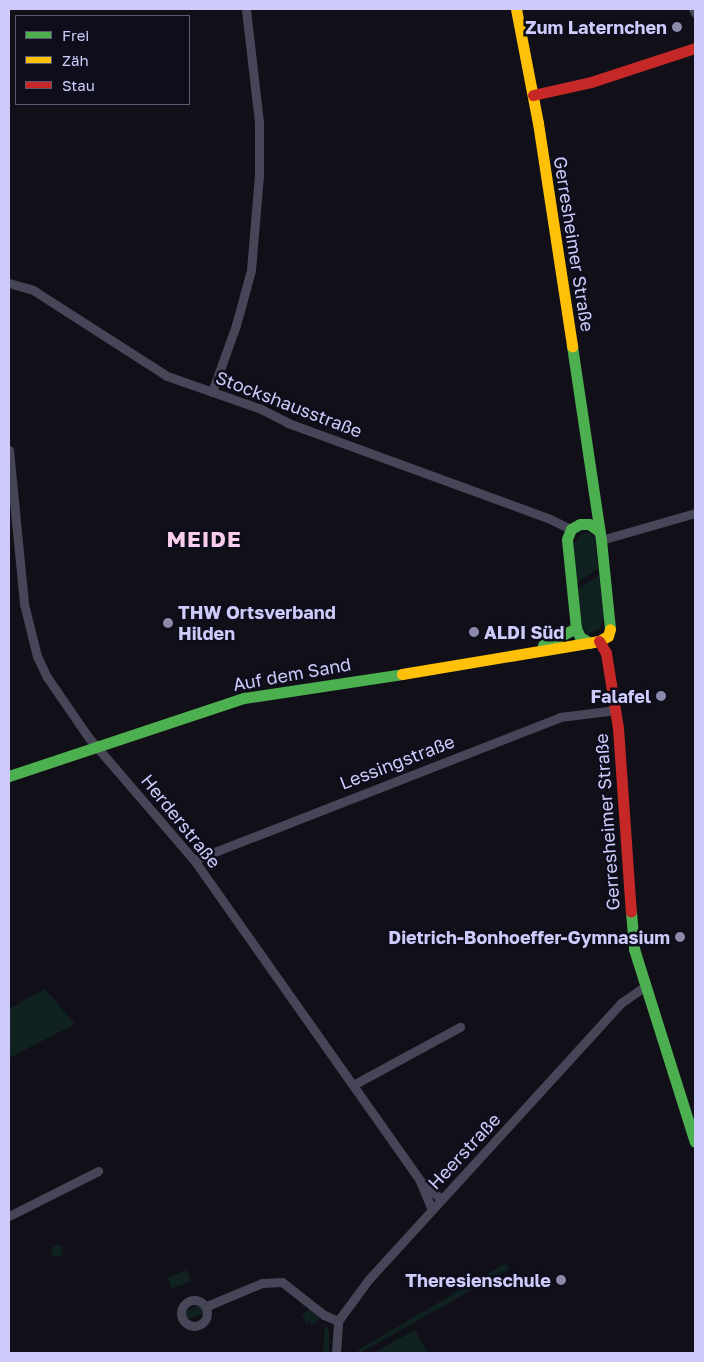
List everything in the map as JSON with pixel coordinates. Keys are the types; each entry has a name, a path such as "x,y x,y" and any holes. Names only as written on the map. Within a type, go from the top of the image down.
{"street":[{"path":"212,392 236,325 251,270 259,175 259,122 246,9"},
{"name":"Gerresheimer Straße","path":"516,9 534,95 591,486 600,536 611,626 599,640 616,674 616,705 633,941 645,986 695,1142"},
{"path":"693,9 695,13"},
{"path":"534,95 591,82 695,48"},
{"name":"Stockshausstraße","path":"9,283 32,290 167,376 548,518 571,529"},
{"name":"Herderstraße","path":"9,450 29,631 47,677 97,746 194,860 419,1179 432,1209"},
{"name":"Gerresheimer Straße","path":"582,524 591,486"},
{"path":"599,640 580,637 576,628 567,546 571,529 582,524 600,536 695,513"},
{"name":"Auf dem Sand","path":"531,651 576,628"},
{"name":"Auf dem Sand","path":"9,776 244,698 467,664 599,640"},
{"name":"Lessingstraße","path":"194,860 329,805 560,717 616,705"},
{"name":"Heerstraße","path":"336,1353 338,1321 351,1300 621,1003 645,986"},
{"path":"352,1085 460,1027"},
{"path":"9,1216 98,1171"},
{"name":"Herderstraße","path":"419,1179 442,1199"},
{"path":"207,1306 262,1283 282,1282 324,1315 338,1321"}],"shaded area":[{"path":"582,533 590,533 595,538 598,569 577,583 574,543"},
{"path":"599,575 604,618 600,629 588,634 582,627 578,589"},
{"path":"45,989 75,1024 9,1058 9,1009"},
{"path":"59,1245 62,1246 62,1256 55,1257 52,1256 51,1249 52,1246"},
{"path":"506,1263 509,1269 360,1353 358,1350"},
{"path":"187,1270 191,1281 171,1288 167,1277"},
{"path":"197,1306 203,1307 203,1314 185,1320 184,1313"},
{"path":"310,1309 320,1319 314,1324 309,1324 315,1315 307,1324 302,1315"},
{"path":"325,1323 329,1331 329,1353 323,1352"},
{"path":"415,1330 428,1353 373,1353"}],"traffic: fast":[{"path":"572,346 601,540 610,629"},
{"path":"590,643 580,637 576,628 567,539 571,529 580,524 589,524 599,531"},
{"path":"543,645 576,628"},
{"path":"9,776 244,698 402,674"},
{"path":"631,912 634,949 695,1142"}],"traffic: slow":[{"path":"516,9 538,123 572,346"},
{"path":"402,674 599,641 608,636 610,629"}],"traffic: jam":[{"path":"533,95 591,82 695,48"},
{"path":"599,641 606,653 618,728 631,912"}],"place":[{"name":"Zum Laternchen","path":"677,27"},
{"name":"THW Ortsverband Hilden","path":"168,623"},
{"name":"ALDI Süd","path":"474,632"},
{"name":"Falafel","path":"661,696"},
{"name":"Dietrich-Bonhoeffer-Gymnasium","path":"680,937"},
{"name":"Theresienschule","path":"561,1280"}],"district":[{"name":"MEIDE","path":"204,539"}]}
